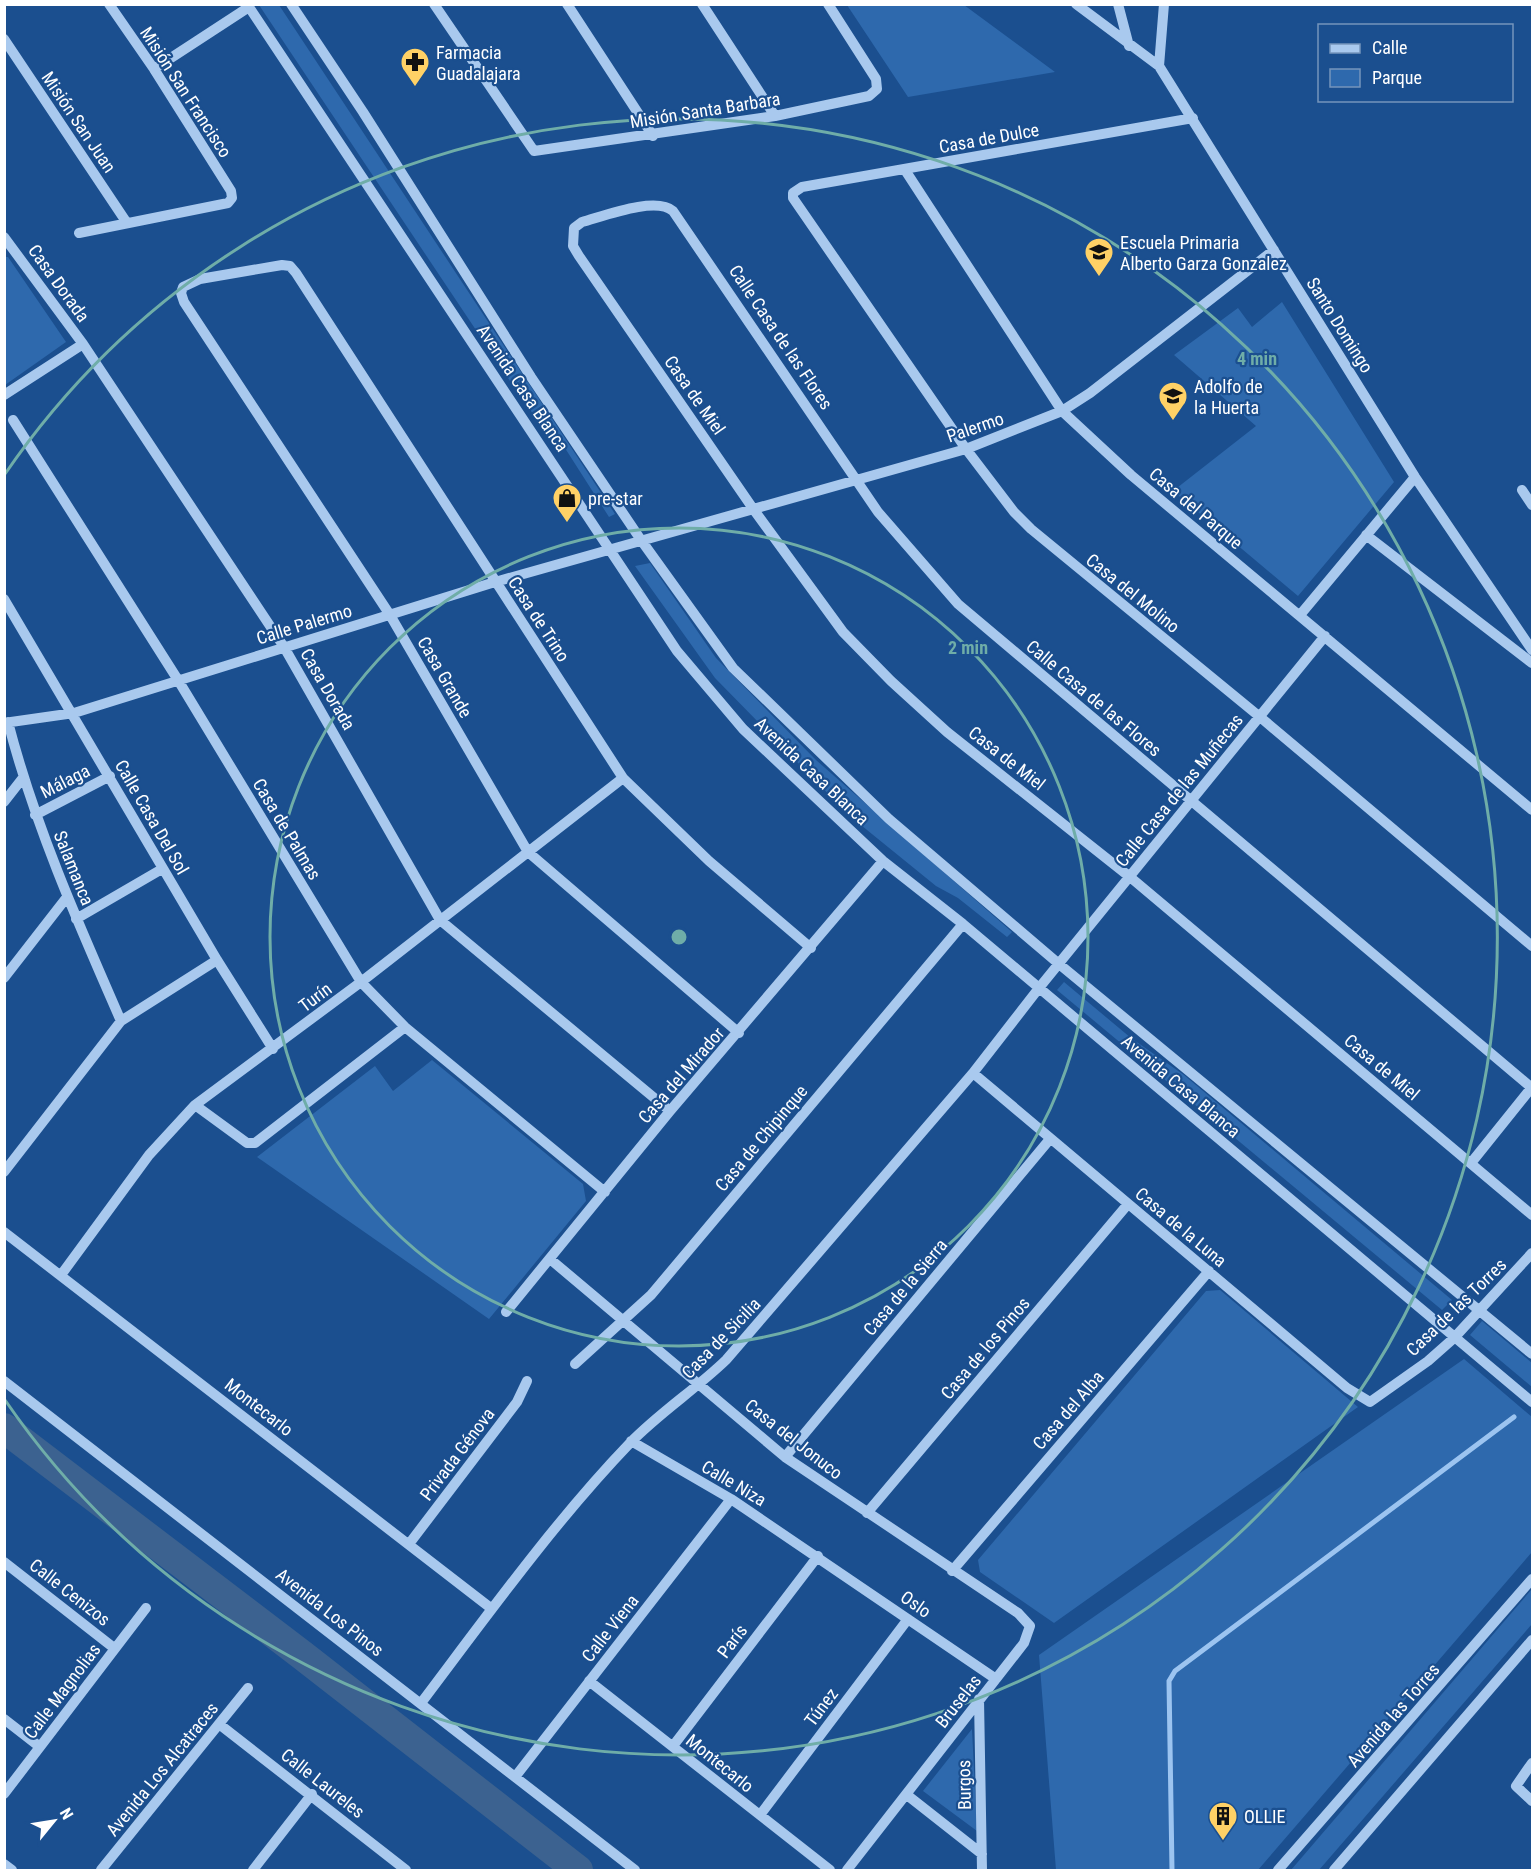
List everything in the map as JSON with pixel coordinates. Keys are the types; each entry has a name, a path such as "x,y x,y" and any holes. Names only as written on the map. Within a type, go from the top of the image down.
{"street":[{"name":"Misión San Francisco","path":"109,4 154,69 232,198 228,203 127,223"},
{"name":"Avenida Casa Blanca","path":"291,4 363,112 531,377 641,540 733,668 888,819 1059,964 1533,1354"},
{"name":"Misión Santa Barbara","path":"434,4 534,152 775,116 869,96 877,89 876,79 828,4"},
{"path":"567,4 653,136"},
{"path":"702,4 775,116"},
{"path":"1076,4 1158,66"},
{"path":"1118,4 1130,46"},
{"path":"1158,66 1164,4"},
{"path":"154,69 248,6"},
{"name":"Avenida Casa Blanca","path":"248,6 677,651 742,729 884,861 963,924 1533,1402"},
{"name":"Misión San Juan","path":"4,39 127,223"},
{"name":"Santo Domingo","path":"1158,66 1193,118 1415,477 1533,650"},
{"name":"Casa de Dulce","path":"793,193 802,187 1193,118"},
{"name":"Casa del Parque","path":"905,170 1062,411 1131,475 1533,810"},
{"name":"Casa del Molino","path":"793,193 795,203 966,449 1014,512 1043,540 1260,717 1533,946"},
{"name":"Calle Casa de las Flores","path":"574,228 582,222 653,204 668,206 678,217 859,480 878,512 958,604 1532,1088"},
{"path":"79,233 127,223"},
{"name":"Casa de Miel","path":"574,228 573,246 579,256 754,510 843,632 891,681 947,732 1130,877 1533,1215"},
{"name":"Casa Dorada","path":"4,237 83,344 284,648 440,920 670,1111"},
{"name":"Palermo","path":"611,549 966,449 1062,411 1090,393 1274,250"},
{"name":"Casa de Trino","path":"183,287 200,279 282,265 290,266 302,280 623,778 709,861 811,948"},
{"name":"Casa Grande","path":"183,287 181,293 184,302 390,615 528,852 739,1033"},
{"path":"4,395 83,344"},
{"name":"Casa de Palmas","path":"12,420 178,680 361,982 405,1027 605,1192"},
{"path":"1300,615 1415,477"},
{"path":"1522,490 1533,505"},
{"path":"1366,536 1533,663"},
{"name":"Calle Palermo","path":"6,722 74,713 495,582 611,549"},
{"name":"Calle Casa Del Sol","path":"4,599 74,713 162,869 273,1049"},
{"name":"Calle Casa de las Muñecas","path":"1038,988 1325,636"},
{"name":"Salamanca","path":"6,722 22,779 35,814 76,919 121,1021"},
{"name":"Málaga","path":"35,814 110,776"},
{"name":"Turín","path":"61,1275 149,1155 195,1105 361,982 623,778"},
{"name":"Málaga","path":"4,802 22,779"},
{"name":"Casa del Mirador","path":"506,1312 670,1111 884,861"},
{"path":"76,919 162,869"},
{"path":"4,978 67,897"},
{"name":"Casa de Chipinque","path":"575,1364 651,1294 963,924"},
{"path":"4,1172 121,1021 217,960"},
{"name":"Casa de Sicilia","path":"421,1703 492,1609 631,1441 700,1385 758,1325 973,1073 1038,988"},
{"path":"195,1105 247,1143 255,1143 405,1027"},
{"name":"Casa de la Luna","path":"973,1073 1347,1388 1370,1402"},
{"path":"1471,1163 1532,1088"},
{"name":"Casa de la Sierra","path":"785,1457 1050,1139"},
{"name":"Casa de los Pinos","path":"867,1514 1128,1204"},
{"name":"Montecarlo","path":"4,1232 492,1609"},
{"name":"Casa de las Torres","path":"1370,1402 1389,1390 1455,1338 1533,1253"},
{"name":"Casa del Jonuco","path":"550,1259 785,1457 952,1571 1018,1613 1030,1626"},
{"name":"Casa del Alba","path":"952,1571 1209,1271"},
{"name":"Avenida Los Pinos","path":"4,1380 635,1870"},
{"name":"Privada Génova","path":"409,1544 517,1402 527,1381"},
{"name":"Calle Niza","path":"631,1441 731,1499 818,1556"},
{"name":"Calle Viena","path":"515,1777 731,1499"},
{"name":"Oslo","path":"818,1556 996,1679"},
{"name":"París","path":"673,1746 818,1556"},
{"name":"Calle Cenizos","path":"4,1562 114,1648"},
{"name":"Avenida las Torres","path":"1278,1870 1533,1579"},
{"name":"Calle Magnolias","path":"4,1794 146,1608"},
{"name":"Túnez","path":"760,1815 908,1619"},
{"name":"Bruselas","path":"847,1870 1024,1643 1030,1626"},
{"path":"1334,1870 1533,1640"},
{"name":"Montecarlo","path":"589,1681 830,1870"},
{"name":"Avenida Los Alcatraces","path":"101,1870 248,1688"},
{"name":"Burgos","path":"979,1699 982,1870"},
{"path":"4,1719 40,1747"},
{"name":"Calle Laureles","path":"219,1724 312,1794 406,1870"},
{"path":"1533,1763 1516,1786 1533,1801"},
{"path":"253,1870 312,1794"},
{"path":"907,1795 982,1854"},
{"path":"4,1864 12,1870"}],"green space":[{"path":"259,5 279,5 615,514 609,517 563,445 528,408"},
{"path":"847,5 964,5 1055,72 908,97"},
{"path":"5,257 8,257 66,342 5,385"},
{"path":"1282,302 1394,482 1298,596 1173,491 1256,426 1174,355 1238,308 1252,327"},
{"path":"650,563 716,658 816,760 1012,932 1007,937 958,898 936,886 851,817 715,678 635,566"},
{"path":"1064,982 1131,1038 1184,1075 1452,1300 1442,1310 1057,990"},
{"path":"432,1060 583,1184 586,1201 489,1319 257,1157 375,1066 393,1091"},
{"path":"1220,1290 1358,1407 1054,1623 980,1572 978,1560 1206,1291"},
{"path":"1482,1321 1532,1363 1532,1387 1470,1335"},
{"path":"1464,1359 1532,1417 1532,1552 1258,1870 1056,1870 1039,1655"},
{"path":"1532,1589 1532,1624 1319,1870 1291,1870"},
{"path":"972,1729 977,1831 923,1791"}],"waterway":[{"path":"1172,1870 1169,1681 1175,1671 1514,1417"},
{"path":"4,1428 302,1655 578,1870"}],"place":[{"name":"Farmacia Guadalajara","path":"415,88"},
{"name":"Escuela Primaria Alberto Garza Gonzalez","path":"1099,278"},
{"name":"Adolfo de la Huerta","path":"1173,422"},
{"name":"pre-star","path":"567,524"},
{"name":"OLLIE","path":"1223,1842"}]}
